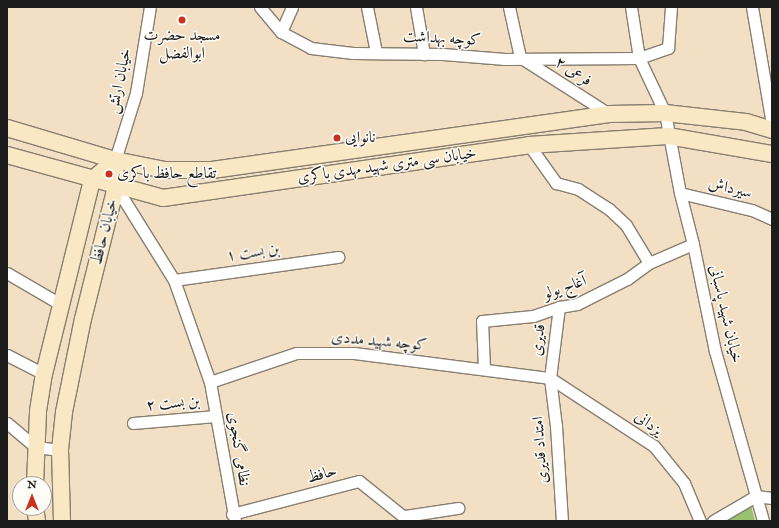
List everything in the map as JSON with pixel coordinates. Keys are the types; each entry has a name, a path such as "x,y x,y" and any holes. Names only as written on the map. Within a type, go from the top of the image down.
{"main road":[{"name":"خیابان سی متری شهید مهدی باکری","path":"7,128 115,160 165,170 212,170 609,114 666,113 746,122 772,130"},
{"name":"خیابان سی متری شهید مهدی باکری","path":"7,155 92,180 163,198 529,145 668,136 772,154"},
{"name":"خیابان حافظ","path":"35,476 36,447 44,374 92,180 115,160"},
{"name":"خیابان حافظ","path":"62,521 60,450 64,412 82,319 116,186 115,160"}],"street":[{"name":"خیابان ارتش","path":"115,160 136,93 150,7"},
{"name":"کوچه بهداشت","path":"260,7 281,32 311,48 353,53 376,52 505,59 520,57 639,58 668,48 671,7"},
{"path":"281,32 292,7"},
{"path":"367,7 376,52"},
{"path":"416,7 424,54"},
{"path":"508,7 520,57"},
{"path":"631,7 639,58 666,113"},
{"path":"752,7 767,54 772,124"},
{"name":"فرعی ۲","path":"520,57 609,114"},
{"name":"خیابان شهید پاسبانی","path":"666,113 668,136 693,244 715,351 763,521"},
{"path":"529,145 556,183 578,189 609,209 626,225 649,263"},
{"path":"116,186 174,280 210,382"},
{"name":"سیرداش","path":"680,193 752,210 772,220"},
{"name":"آغاج یولو","path":"484,368 482,321 533,316 559,307 577,304 627,279 649,263 693,244"},
{"name":"بن بست ۱","path":"174,280 338,257"},
{"path":"7,273 62,305"},
{"name":"قدیری","path":"550,378 559,307"},
{"name":"کوچه شهید مددی","path":"210,382 296,353 354,353 484,368 550,378"},
{"path":"7,355 44,374"},
{"name":"امتداد قدیری","path":"550,378 556,426 562,521"},
{"name":"یزدانی","path":"550,378 654,446 684,482 700,521"},
{"name":"نظامی گنجوی","path":"210,382 233,518"},
{"name":"بن بست ۲","path":"133,423 216,416"},
{"path":"7,423 36,447 60,450"},
{"name":"حافظ","path":"233,518 359,481 407,518"},
{"path":"713,521 756,496 772,498"},
{"path":"407,518 458,508"}],"green space":[{"path":"750,501 755,521 723,521"}],"place":[{"name":"مسجد حضرت ابوالفضل","path":"182,20"},
{"name":"نانوایی","path":"337,138"},
{"name":"تقاطع حافظ باکری","path":"109,174"}]}
